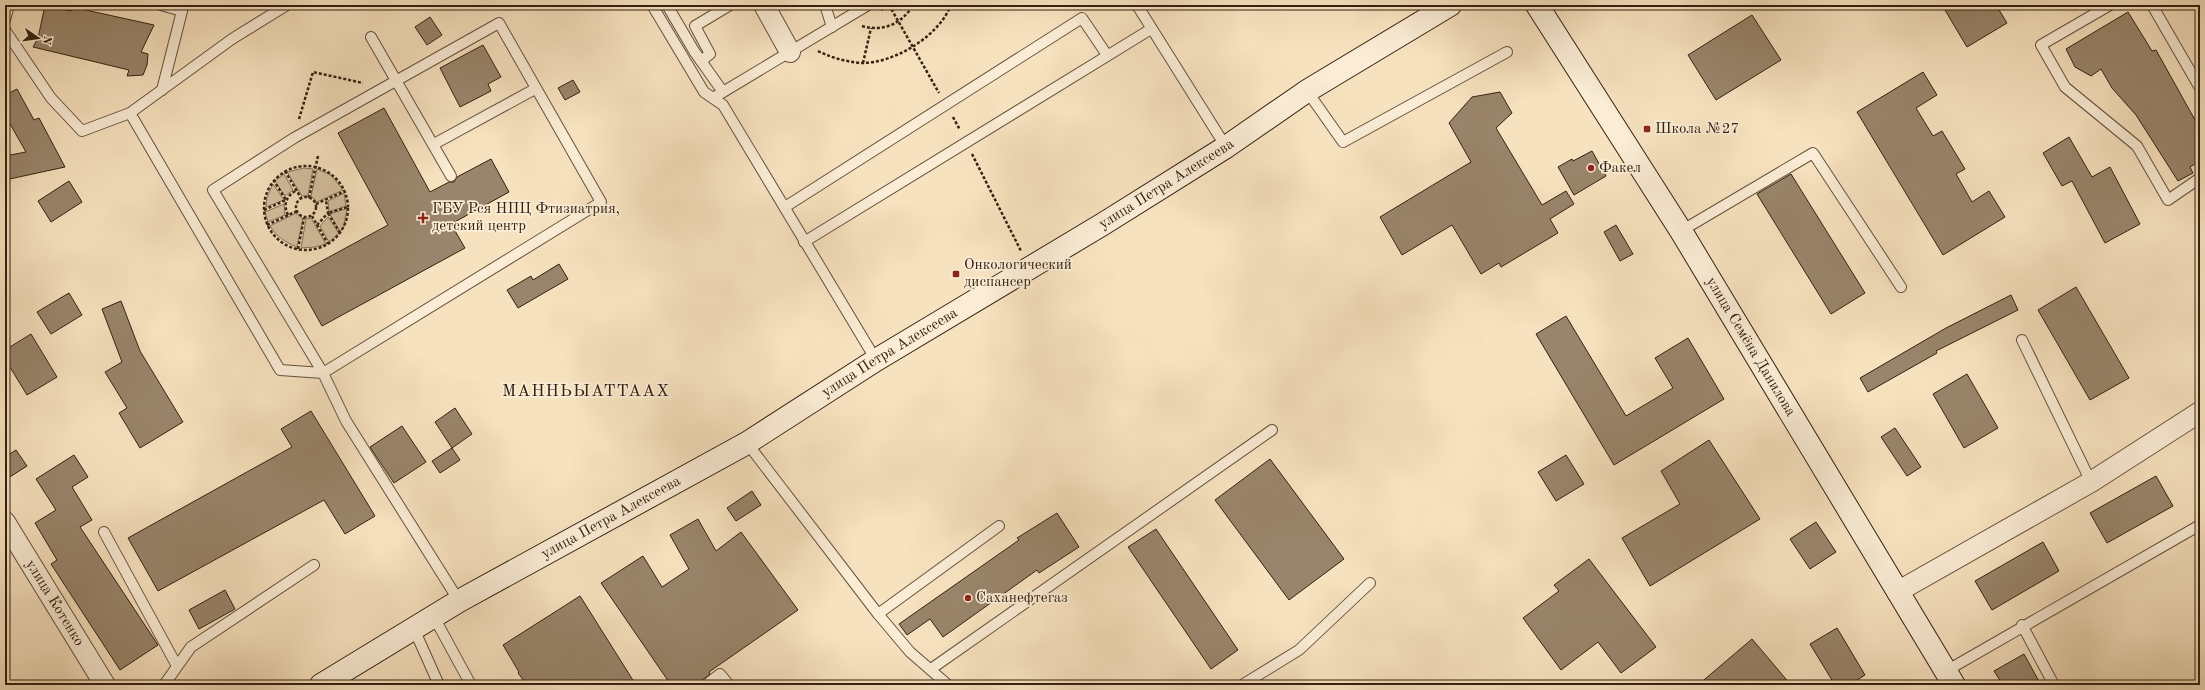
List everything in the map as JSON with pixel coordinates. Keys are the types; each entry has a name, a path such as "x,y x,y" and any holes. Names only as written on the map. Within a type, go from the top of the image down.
{"street":[{"path":"764,5 790,52"},
{"name":"улица Петра Алексеева","path":"321,685 459,601 746,443 876,360 1103,224 1226,147 1307,91 1450,5"},
{"name":"улица Семёна Данилова","path":"1540,7 1681,231 1950,678"},
{"path":"1897,592 2091,482 2200,412"},
{"name":"улица Котенко","path":"5,522 105,685"}],"lane":[{"path":"5,20 9,5"},
{"path":"161,5 182,10 162,90"},
{"path":"268,16 269,5"},
{"path":"5,30 50,98 82,131 130,112 268,16 287,5"},
{"path":"652,5 704,92 723,105 876,360"},
{"path":"667,5 701,61 723,92"},
{"path":"701,61 710,54 695,26 730,5"},
{"path":"825,5 832,27"},
{"path":"713,98 868,5"},
{"path":"1137,5 1226,147"},
{"path":"2110,5 2041,45 2065,87 2137,146 2168,200 2200,178"},
{"path":"2152,5 2200,88"},
{"path":"785,207 1082,18 1106,55"},
{"path":"130,112 280,370 322,373 601,202 535,89 499,22 294,138 213,190 322,373 346,421 459,601"},
{"path":"804,242 1106,55 1151,29"},
{"path":"371,37 434,144 451,176"},
{"path":"1307,91 1344,142 1507,52"},
{"path":"434,144 535,89"},
{"path":"1681,231 1813,153 1901,287"},
{"path":"2022,340 2091,482"},
{"path":"931,669 1272,430"},
{"path":"746,443 878,614 910,652 948,685"},
{"path":"1950,678 2022,625 2200,525"},
{"path":"878,614 999,526"},
{"path":"104,532 177,666"},
{"path":"164,685 191,647 314,565"},
{"path":"1242,685 1299,650 1370,583"},
{"path":"434,617 471,685"},
{"path":"2022,625 2054,685"},
{"path":"414,629 439,685"},
{"path":"706,685 720,674 729,685"}],"path":[{"path":"858,24 871,28 887,28 907,15 913,5"},
{"path":"808,41 818,51 837,59 863,63 893,57 928,34 947,15 950,7 933,5"},
{"path":"863,63 871,28"},
{"path":"294,138 312,72 383,88"},
{"path":"309,198 318,156"},
{"path":"305,165 316,167 332,174 341,184 348,207 344,226 340,233 328,244 310,250 298,249 283,244 273,234 267,225 264,210 265,196 274,181 285,171 305,165"},
{"path":"285,171 302,198"},
{"path":"274,181 286,200"},
{"path":"288,216 284,208 286,200 290,194 297,190"},
{"path":"316,204 326,201 344,191"},
{"path":"302,198 309,198 316,204 317,209 312,216 304,218 297,212 296,204 302,198"},
{"path":"264,210 286,200"},
{"path":"326,201 328,213 340,233"},
{"path":"317,225 328,213 348,207"},
{"path":"267,225 297,212"},
{"path":"312,216 328,244"},
{"path":"298,249 304,218"}],"shaded area":[{"path":"304,168 313,169 308,196 302,196 287,172"},
{"path":"317,169 331,175 343,190 317,202 311,196"},
{"path":"284,174 293,190 285,196 275,181"},
{"path":"273,184 284,200 266,207 267,197"},
{"path":"344,193 346,206 329,212 328,201"},
{"path":"284,204 285,215 268,222 265,212"},
{"path":"347,208 344,226 340,232 330,214"},
{"path":"296,213 303,219 297,247 282,239 270,226"},
{"path":"328,217 339,233 329,242 320,226"},
{"path":"311,218 326,244 315,247 301,248 306,219"}],"building":[{"path":"45,5 71,11 72,7 154,25 141,52 148,54 147,65 143,75 127,76 129,70 33,47 38,38"},
{"path":"1942,5 1996,5 2007,23 1967,47"},
{"path":"2128,12 2152,51 2156,50 2200,129 2200,161 2190,167 2193,173 2178,181 2136,115 2112,88 2101,69 2091,76 2075,67 2066,49"},
{"path":"1752,15 1781,60 1716,100 1688,55"},
{"path":"430,17 442,35 427,45 415,27"},
{"path":"483,45 501,77 488,84 491,91 460,107 440,68"},
{"path":"1923,72 1937,95 1916,108 1933,136 1942,131 1965,169 1956,174 1972,202 1989,191 2005,217 1943,255 1857,112"},
{"path":"573,80 580,92 565,100 558,88"},
{"path":"17,89 34,120 39,118 65,167 5,180 5,156 26,152 5,115 5,95"},
{"path":"1500,92 1512,113 1496,128 1542,205 1566,191 1574,204 1550,219 1558,233 1501,267 1499,263 1481,274 1452,225 1402,255 1380,217 1471,162 1449,123 1472,97"},
{"name":"ГБУ Рся НПЦ Фтизиатрия, детский центр","path":"384,108 430,192 449,182 454,182 457,177 491,159 509,192 451,224 465,248 322,326 294,276 388,225 338,133"},
{"path":"2069,137 2092,177 2110,167 2140,224 2105,243 2072,181 2062,186 2043,153"},
{"path":"1592,151 1606,176 1574,195 1558,167 1572,159 1573,161"},
{"path":"1791,174 1865,293 1831,314 1757,194"},
{"path":"69,181 82,202 51,222 38,201"},
{"path":"1616,225 1633,254 1620,261 1604,232"},
{"path":"559,264 568,279 518,308 507,290 531,276 533,280"},
{"path":"2076,287 2129,378 2090,400 2038,310"},
{"path":"69,293 82,315 51,334 37,312"},
{"path":"2011,295 2018,310 1936,351 1937,353 1868,392 1860,378 1946,328"},
{"path":"121,301 140,351 183,422 140,448 119,413 127,408 105,372 122,362 102,309"},
{"path":"1566,316 1626,416 1673,388 1655,358 1688,338 1724,399 1614,465 1536,334"},
{"path":"31,334 57,377 27,395 5,359 5,350"},
{"path":"1967,374 1998,428 1964,448 1933,394"},
{"path":"455,408 472,434 452,448 435,422"},
{"path":"311,411 375,516 345,534 324,500 158,591 128,538 292,447 281,429"},
{"path":"402,426 426,462 394,483 370,447"},
{"path":"1895,428 1921,467 1907,476 1881,437"},
{"path":"1709,440 1760,519 1650,586 1622,538 1680,504 1661,471"},
{"path":"452,448 460,460 440,473 432,461"},
{"path":"16,450 27,466 5,480 5,457"},
{"path":"74,455 88,477 72,487 92,520 80,527 158,645 120,670 51,564 57,560 35,523 56,510 36,479"},
{"path":"1566,455 1584,484 1556,501 1538,472"},
{"path":"1270,459 1344,559 1289,600 1215,500"},
{"path":"2156,476 2173,506 2107,543 2090,513"},
{"path":"752,491 761,505 736,521 727,508"},
{"path":"1057,513 1079,547 1039,573 1037,570 943,637 930,619 907,635 899,624 1019,540 1017,538"},
{"path":"698,519 716,551 741,532 798,610 709,672 710,674 696,685 671,685 601,583 643,556 662,587 689,569 670,535"},
{"path":"1816,522 1836,552 1810,569 1790,539"},
{"path":"1156,529 1238,650 1211,669 1128,547"},
{"path":"2043,542 2059,571 1992,610 1975,581"},
{"path":"1589,559 1656,647 1621,673 1598,642 1561,670 1523,618 1559,591 1554,585"},
{"path":"225,590 235,609 199,629 189,610"},
{"path":"580,596 636,685 527,685 518,673 519,672 503,645"},
{"path":"1837,628 1865,675 1849,685 1835,685 1810,644"},
{"path":"1752,639 1791,685 1698,685"},
{"path":"2024,654 2041,685 2003,685 1994,671"}],"place":[{"name":"Школа №27","path":"1647,129"},
{"name":"Факел","path":"1591,168"},
{"name":"ГБУ Рся НПЦ Фтизиатрия, детский центр","path":"423,218"},
{"name":"Онкологический диспансер","path":"956,274"},
{"name":"Саханефтегаз","path":"968,598"}],"district":[{"name":"МАННЬЫАТТААХ","path":"586,391"}]}
